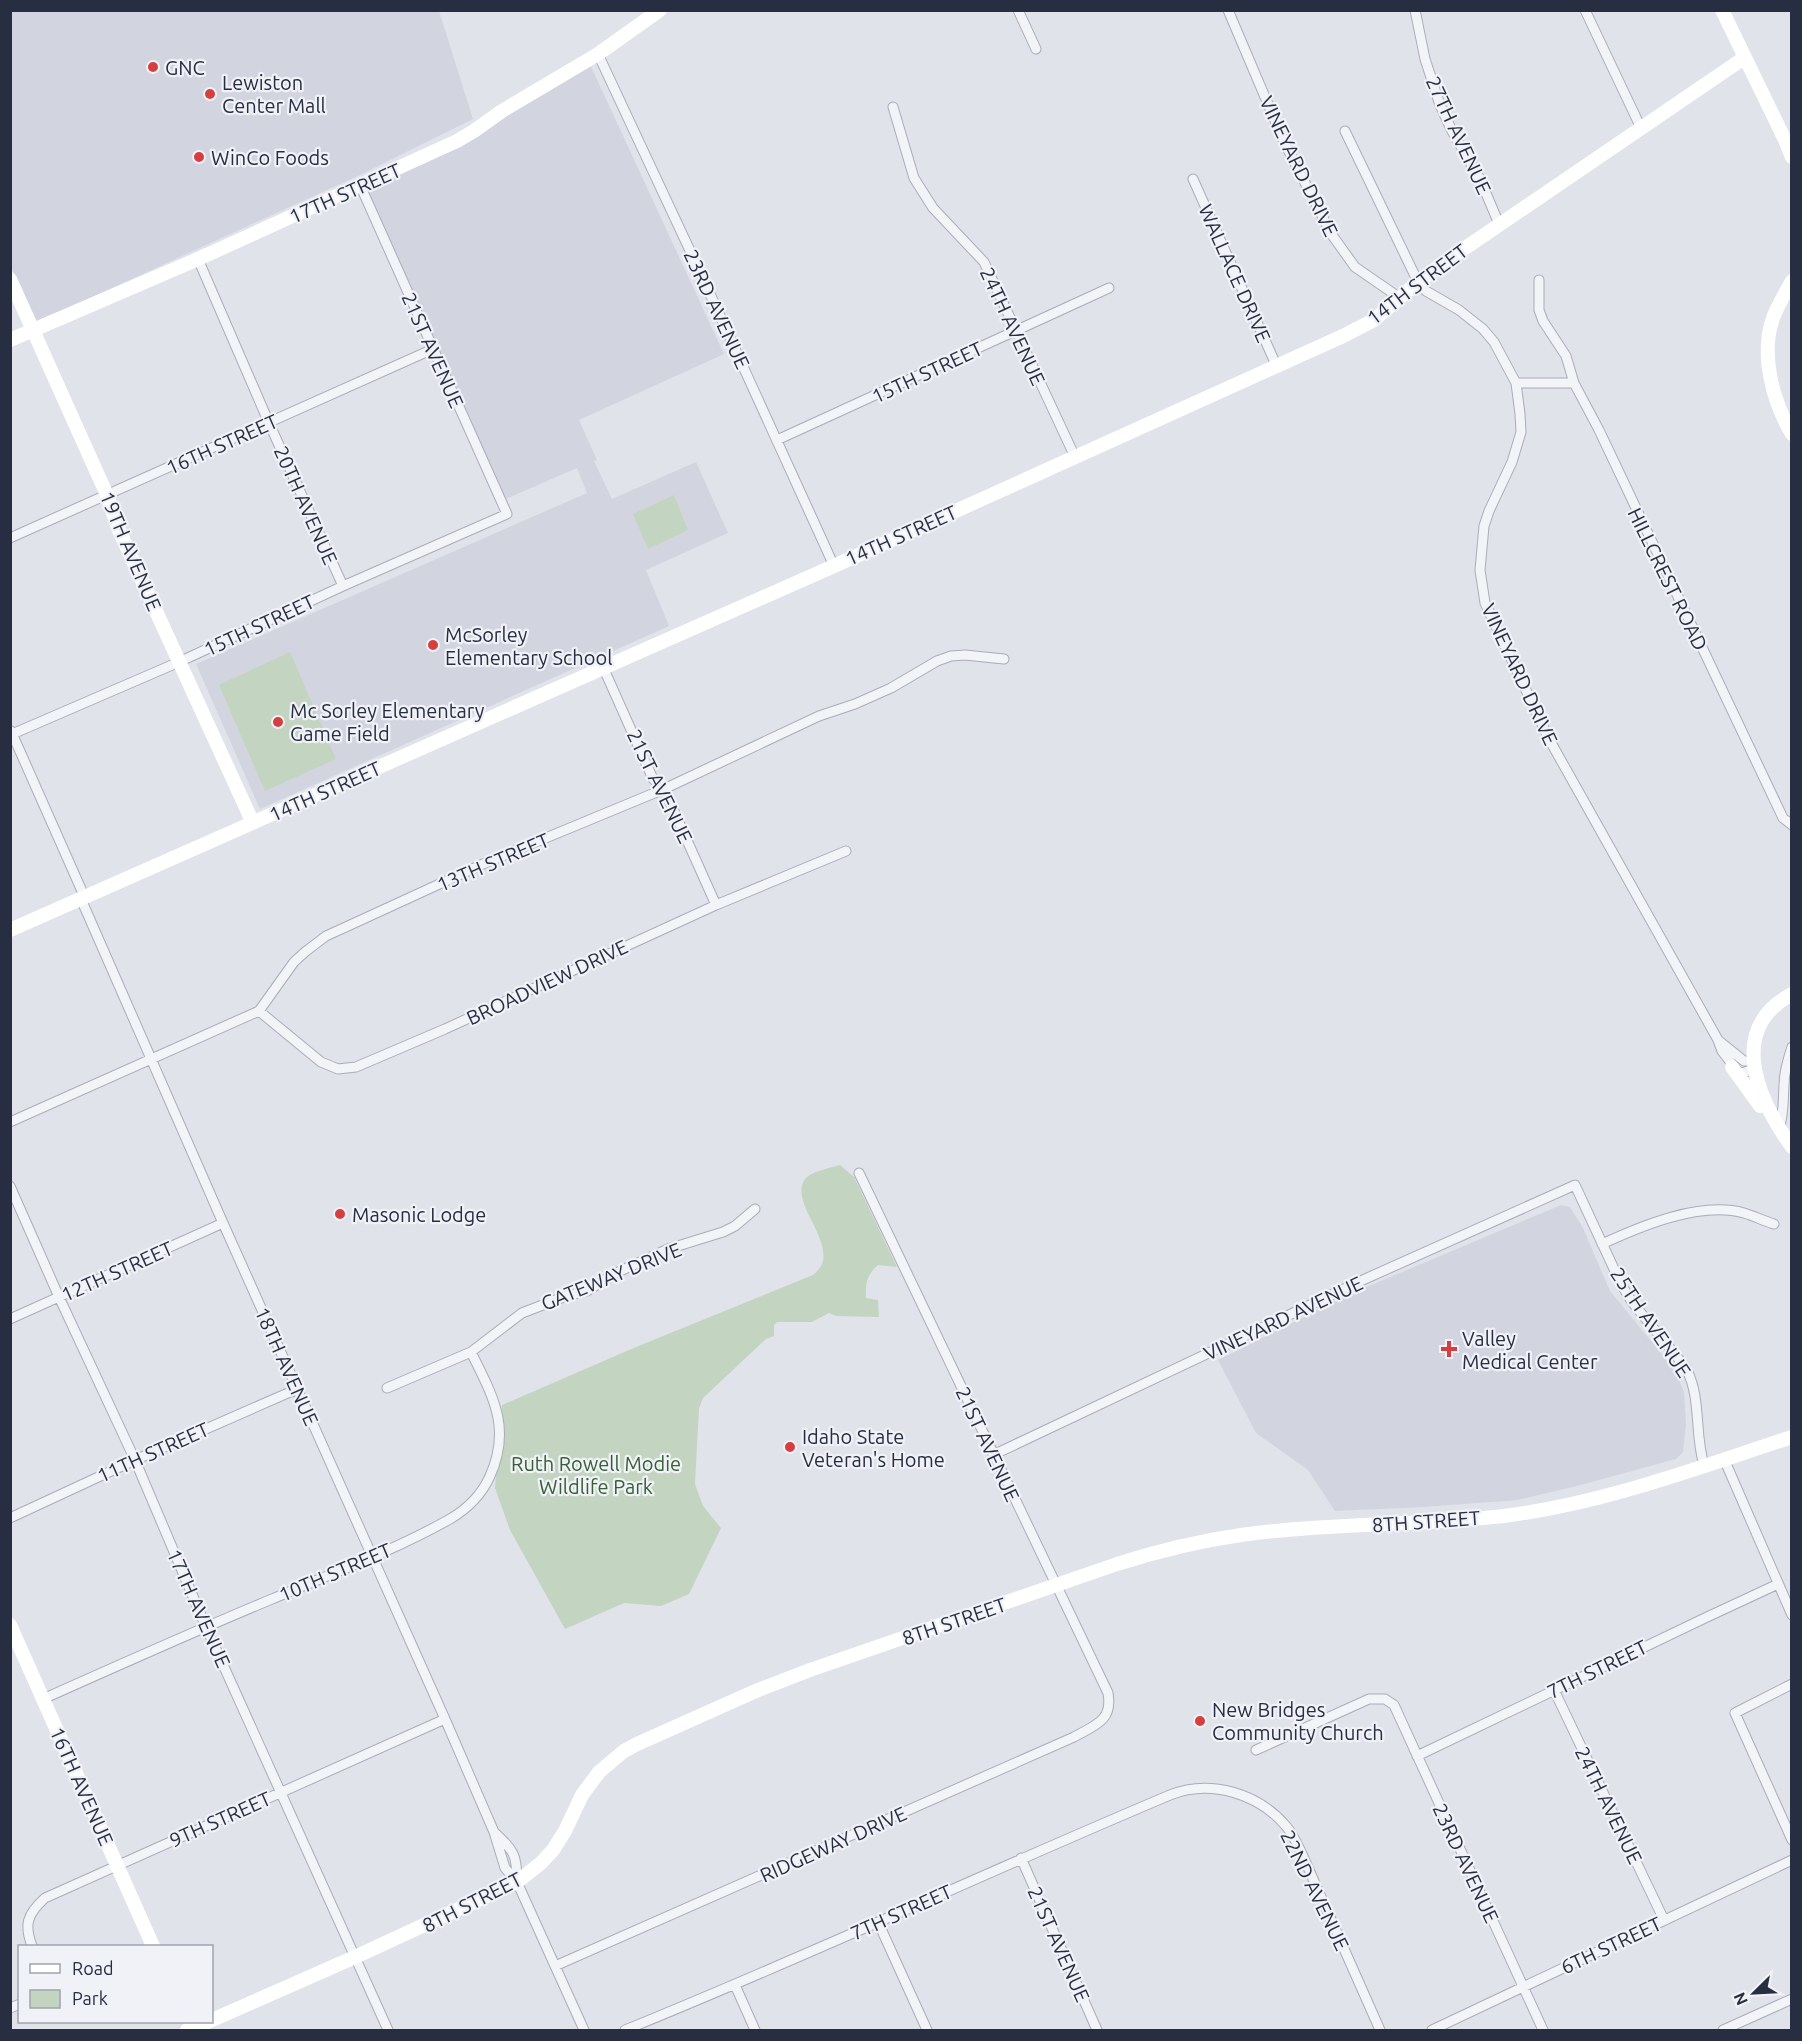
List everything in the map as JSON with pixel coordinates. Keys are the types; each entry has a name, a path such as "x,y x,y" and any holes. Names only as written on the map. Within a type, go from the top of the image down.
{"street":[{"name":"17TH STREET","path":"10,340 198,259 457,141 474,132 502,111 598,54 660,10"},
{"path":"1018,10 1036,49"},
{"name":"VINEYARD DRIVE","path":"1228,10 1285,144 1332,235 1355,267 1400,298"},
{"name":"27TH AVENUE","path":"1414,10 1425,58 1440,105 1452,131 1480,179 1499,224"},
{"path":"1585,10 1641,128"},
{"path":"1722,10 1744,58 1788,139 1791,157"},
{"name":"23RD AVENUE","path":"598,54 834,566"},
{"name":"14TH STREET","path":"10,930 834,566 1277,367 1374,320 1418,282 1499,224 1744,58"},
{"name":"24TH AVENUE","path":"893,107 914,178 933,208 984,262 1075,457"},
{"path":"1345,131 1418,282"},
{"name":"WALLACE DRIVE","path":"1193,179 1277,367"},
{"name":"21ST AVENUE","path":"360,186 507,514"},
{"name":"20TH AVENUE","path":"198,259 343,586"},
{"name":"19TH AVENUE","path":"10,279 107,495 118,528 253,823"},
{"path":"1516,383 1574,383 1566,356 1543,321 1539,310 1539,280"},
{"path":"1791,281 1772,320 1768,350 1772,383 1782,416 1791,434"},
{"name":"VINEYARD DRIVE","path":"1418,282 1426,291 1459,310 1483,329 1494,342 1516,383 1521,432 1512,462 1484,526 1480,570 1485,603 1549,740 1732,1067"},
{"name":"15TH STREET","path":"777,440 1109,288"},
{"name":"16TH STREET","path":"10,538 433,349"},
{"name":"HILLCREST ROAD","path":"1574,383 1599,430 1784,818 1791,825"},
{"name":"15TH STREET","path":"11,732 179,662 343,586 507,514"},
{"name":"13TH STREET","path":"259,1011 294,962 326,936 483,864 664,789 819,716 855,704 891,688 937,661 951,656 965,655 1004,659"},
{"name":"21ST AVENUE","path":"603,667 653,779 664,789 716,905"},
{"name":"18TH AVENUE","path":"11,732 223,1224 495,1832 508,1846 516,1861 517,1882 584,2031"},
{"name":"BROADVIEW DRIVE","path":"259,1011 321,1062 338,1069 356,1067 445,1029 716,905 846,851"},
{"path":"1779,1129 1759,1089 1754,1065 1754,1038 1757,1027 1771,1008 1791,994"},
{"path":"10,1122 259,1011"},
{"name":"VINEYARD DRIVE","path":"1718,1040 1744,1061 1754,1065"},
{"path":"1779,1129 1784,1110 1786,1066 1791,1047"},
{"path":"1732,1067 1740,1073 1754,1065"},
{"path":"1732,1067 1791,1147"},
{"name":"21ST AVENUE","path":"859,1173 1108,1693 1109,1702 1106,1715"},
{"name":"VINEYARD AVENUE","path":"993,1455 1365,1279 1575,1185"},
{"name":"25TH AVENUE","path":"1575,1185 1620,1284 1686,1368 1691,1378 1696,1394 1699,1450 1704,1465"},
{"name":"17TH AVENUE","path":"10,1186 135,1460 206,1627 388,2031"},
{"name":"GATEWAY DRIVE","path":"387,1388 471,1352 522,1313 566,1296 587,1291 616,1273 668,1249 723,1232 735,1226 755,1209"},
{"path":"1602,1244 1673,1218 1699,1212 1719,1210 1743,1213 1774,1224"},
{"name":"12TH STREET","path":"10,1319 223,1224"},
{"name":"10TH STREET","path":"43,1699 373,1556 450,1519 470,1504 489,1478 499,1446 498,1412 492,1394 471,1352"},
{"name":"11TH STREET","path":"10,1518 297,1389"},
{"name":"8TH STREET","path":"213,2020 517,1882 553,1850 582,1795 599,1772 624,1751 758,1690 810,1670 1140,1557 1203,1541 1300,1529 1456,1520 1521,1513 1618,1493 1791,1437"},
{"path":"1724,1459 1791,1615"},
{"name":"7TH STREET","path":"1417,1756 1778,1584"},
{"name":"16TH AVENUE","path":"10,1625 152,1945"},
{"path":"1791,1684 1735,1713 1791,1840"},
{"name":"24TH AVENUE","path":"1554,1690 1664,1920"},
{"name":"23RD AVENUE","path":"1256,1750 1369,1699 1385,1699 1394,1705 1543,2031"},
{"name":"RIDGEWAY DRIVE","path":"555,1966 1074,1737 1101,1722 1106,1715"},
{"name":"9TH STREET","path":"31,1945 27,1932 30,1916 36,1906 45,1899 445,1719"},
{"name":"22ND AVENUE","path":"1176,1792 1197,1788 1228,1791 1250,1798 1267,1808 1286,1826 1302,1854 1380,2031"},
{"name":"7TH STREET","path":"625,2031 1176,1792"},
{"name":"21ST AVENUE","path":"1021,1858 1097,2031"},
{"name":"6TH STREET","path":"1432,2031 1791,1860"},
{"path":"878,1922 927,2031"},
{"path":"735,1985 755,2031"},
{"path":"1723,2031 1791,1999"},
{"name":"8TH STREET","path":"188,2028 204,2023"}],"shaded area":[{"name":"Lewiston Center Mall","path":"10,11 439,11 473,119 360,175 35,323 11,266"},
{"path":"588,60 724,354 579,420 597,460 594,461 612,499 696,462 728,533 646,570 669,626 260,809 196,664 587,493 577,468 501,501 360,185 423,158"},
{"name":"Valley Medical Center","path":"1561,1205 1570,1207 1583,1228 1610,1291 1675,1370 1684,1392 1686,1424 1683,1452 1676,1459 1518,1500 1335,1511 1308,1470 1256,1433 1218,1360 1350,1294"}],"green space":[{"path":"674,495 688,530 648,549 633,514"},
{"name":"Mc Sorley Elementary Game Field","path":"290,652 336,759 265,791 219,685"},
{"name":"Ruth Rowell Modie Wildlife Park","path":"840,1165 854,1177 897,1267 878,1265 871,1272 868,1280 866,1298 878,1300 879,1317 836,1316 829,1313 812,1322 777,1322 774,1325 774,1336 766,1339 703,1398 699,1408 695,1484 703,1506 721,1528 689,1594 661,1606 624,1603 565,1629 510,1530 495,1488 502,1405 636,1347 813,1275 821,1265 823,1254 817,1231 802,1198 802,1188 805,1179 812,1174"}],"place":[{"name":"GNC","path":"153,67"},
{"name":"Lewiston Center Mall","path":"210,94"},
{"name":"WinCo Foods","path":"199,157"},
{"name":"McSorley Elementary School","path":"433,645"},
{"name":"Mc Sorley Elementary Game Field","path":"278,722"},
{"name":"Masonic Lodge","path":"340,1214"},
{"name":"Valley Medical Center","path":"1449,1349"},
{"name":"Idaho State Veteran's Home","path":"790,1447"},
{"name":"New Bridges Community Church","path":"1200,1721"}]}
